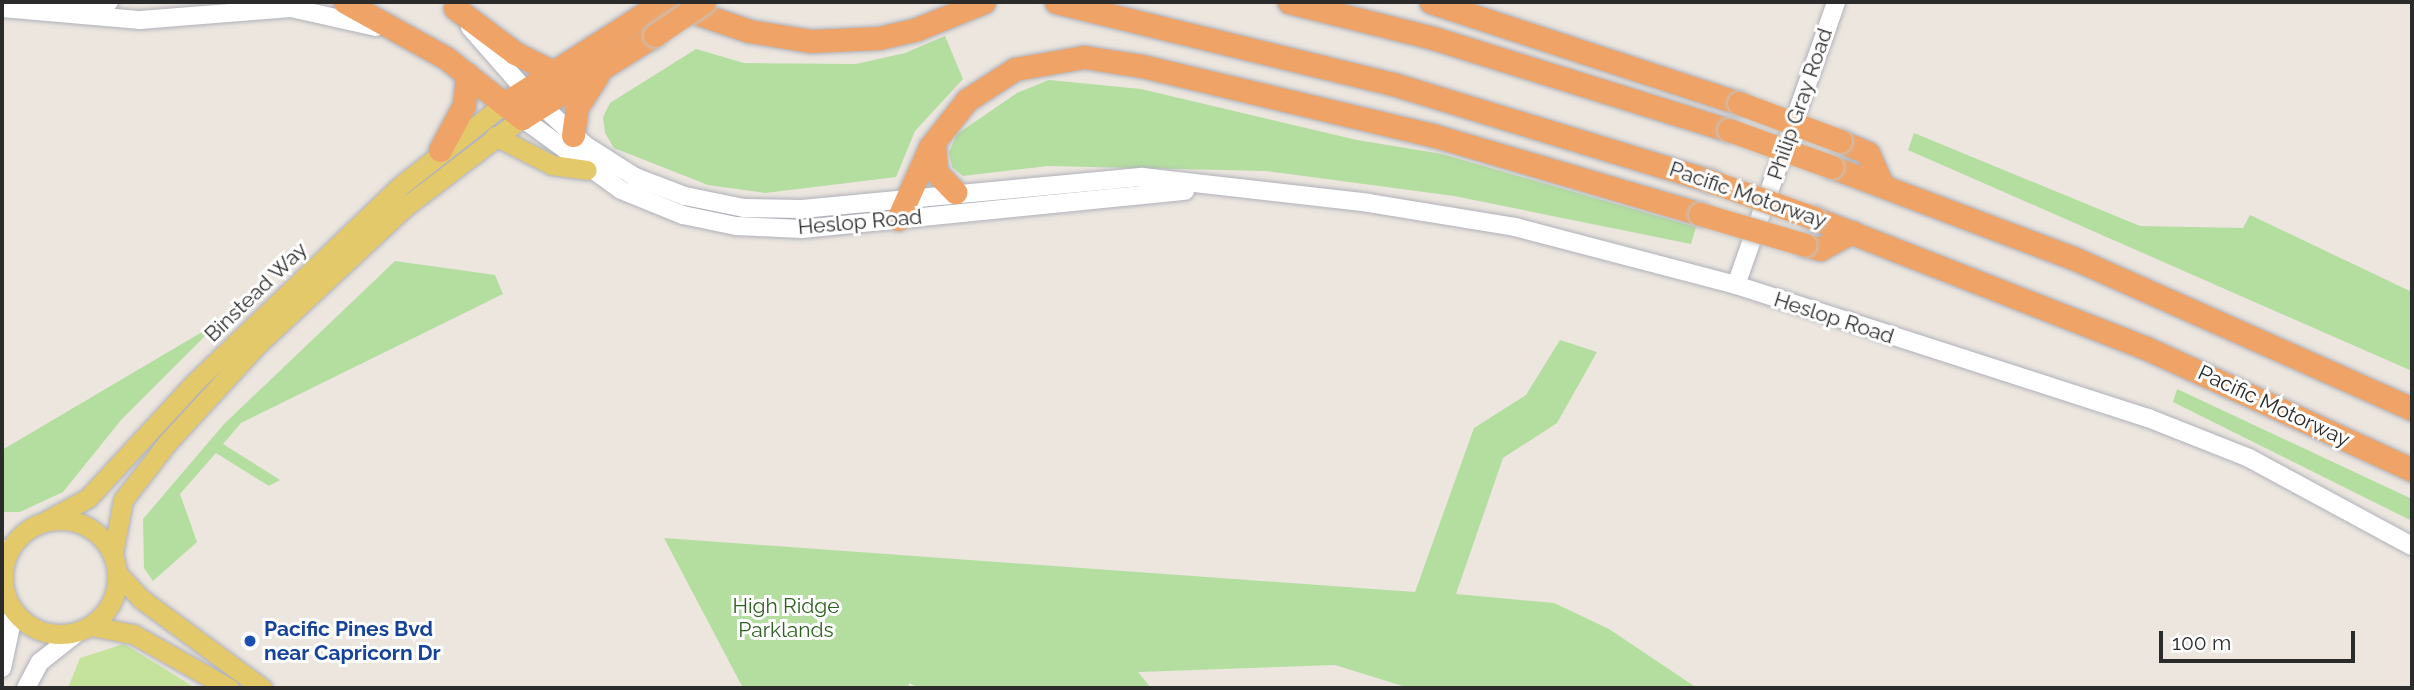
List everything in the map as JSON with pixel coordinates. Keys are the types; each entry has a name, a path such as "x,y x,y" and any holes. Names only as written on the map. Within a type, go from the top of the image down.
{"highway":[{"path":"345,2 438,53 522,118 533,97 553,72 664,2 749,31 811,40 879,37 948,18 984,2"},
{"path":"503,104 533,97 603,67 704,2"},
{"name":"Pacific Motorway","path":"1056,2 1393,85 1710,181 1852,232 2146,348 2412,470"},
{"path":"1289,2 1433,38 1729,130 1882,185 2073,258 2412,409"},
{"path":"1431,2 1739,103 1840,141 1868,153 1882,185"},
{"path":"451,5 515,53 553,72"},
{"path":"898,219 936,137 967,100 1015,69 1065,57 1107,59 1432,135 1820,249 1852,232"},
{"path":"573,135 577,107 603,67"},
{"path":"440,150 464,105 467,74"},
{"path":"936,137 934,166 955,192"}],"main road":[{"name":"Binstead Way","path":"47,520 88,498 194,383 440,150 503,104"},
{"name":"Binstead Way","path":"113,553 123,500 167,443 258,344 405,206 522,118"},
{"path":"495,136 552,165 587,170"},
{"path":"85,629 111,603 118,574 113,553 86,525 47,520 24,532 5,550 2,583 14,612 43,632 85,629 132,634 229,688"},
{"path":"118,574 140,598 262,688"}],"street":[{"path":"35,10 109,2"},
{"name":"Philip Gray Road","path":"1735,285 1836,2"},
{"name":"Heslop Road","path":"451,5 533,97 573,135 635,177 715,204 782,209 1142,177 1369,203 1515,227 1735,285 2148,418 2249,458 2412,546"},
{"path":"2,8 140,20 303,9 372,25 438,53"},
{"name":"Heslop Road","path":"522,118 587,170 647,202 708,222 781,229 898,219 1059,199 1227,188"},
{"path":"2,668 14,612"},
{"path":"26,688 40,662 85,629"}],"green space":[{"path":"945,36 963,79 915,131 896,177 765,193 708,185 614,148 605,133 603,117 610,103 696,49 744,63 856,64 905,53"},
{"path":"1049,80 1141,89 1357,140 1442,154 1696,227 1691,244 1454,196 1267,171 1048,166 963,176 952,167 949,152 957,134 1017,93"},
{"path":"1914,133 2140,226 2243,228 2250,215 2412,292 2412,371 1908,150"},
{"path":"395,261 495,275 503,294 241,423 223,444 280,480 269,486 216,453 180,494 197,542 153,581 144,568 143,519 224,424"},
{"path":"219,322 121,420 63,492 20,512 2,512 2,450"},
{"name":"High Ridge Parklands","path":"1560,340 1597,352 1557,423 1503,458 1456,594 1554,603 1609,629 1697,688 1409,688 1335,665 1138,672 1151,688 919,688 909,683 908,688 743,688 664,538 1415,592 1474,428 1526,395"},
{"path":"2177,389 2412,499 2412,521 2173,402"},
{"path":"124,644 195,688 68,688 80,658"}],"place":[{"name":"Pacific Pines Bvd near Capricorn Dr","path":"250,641"}]}
